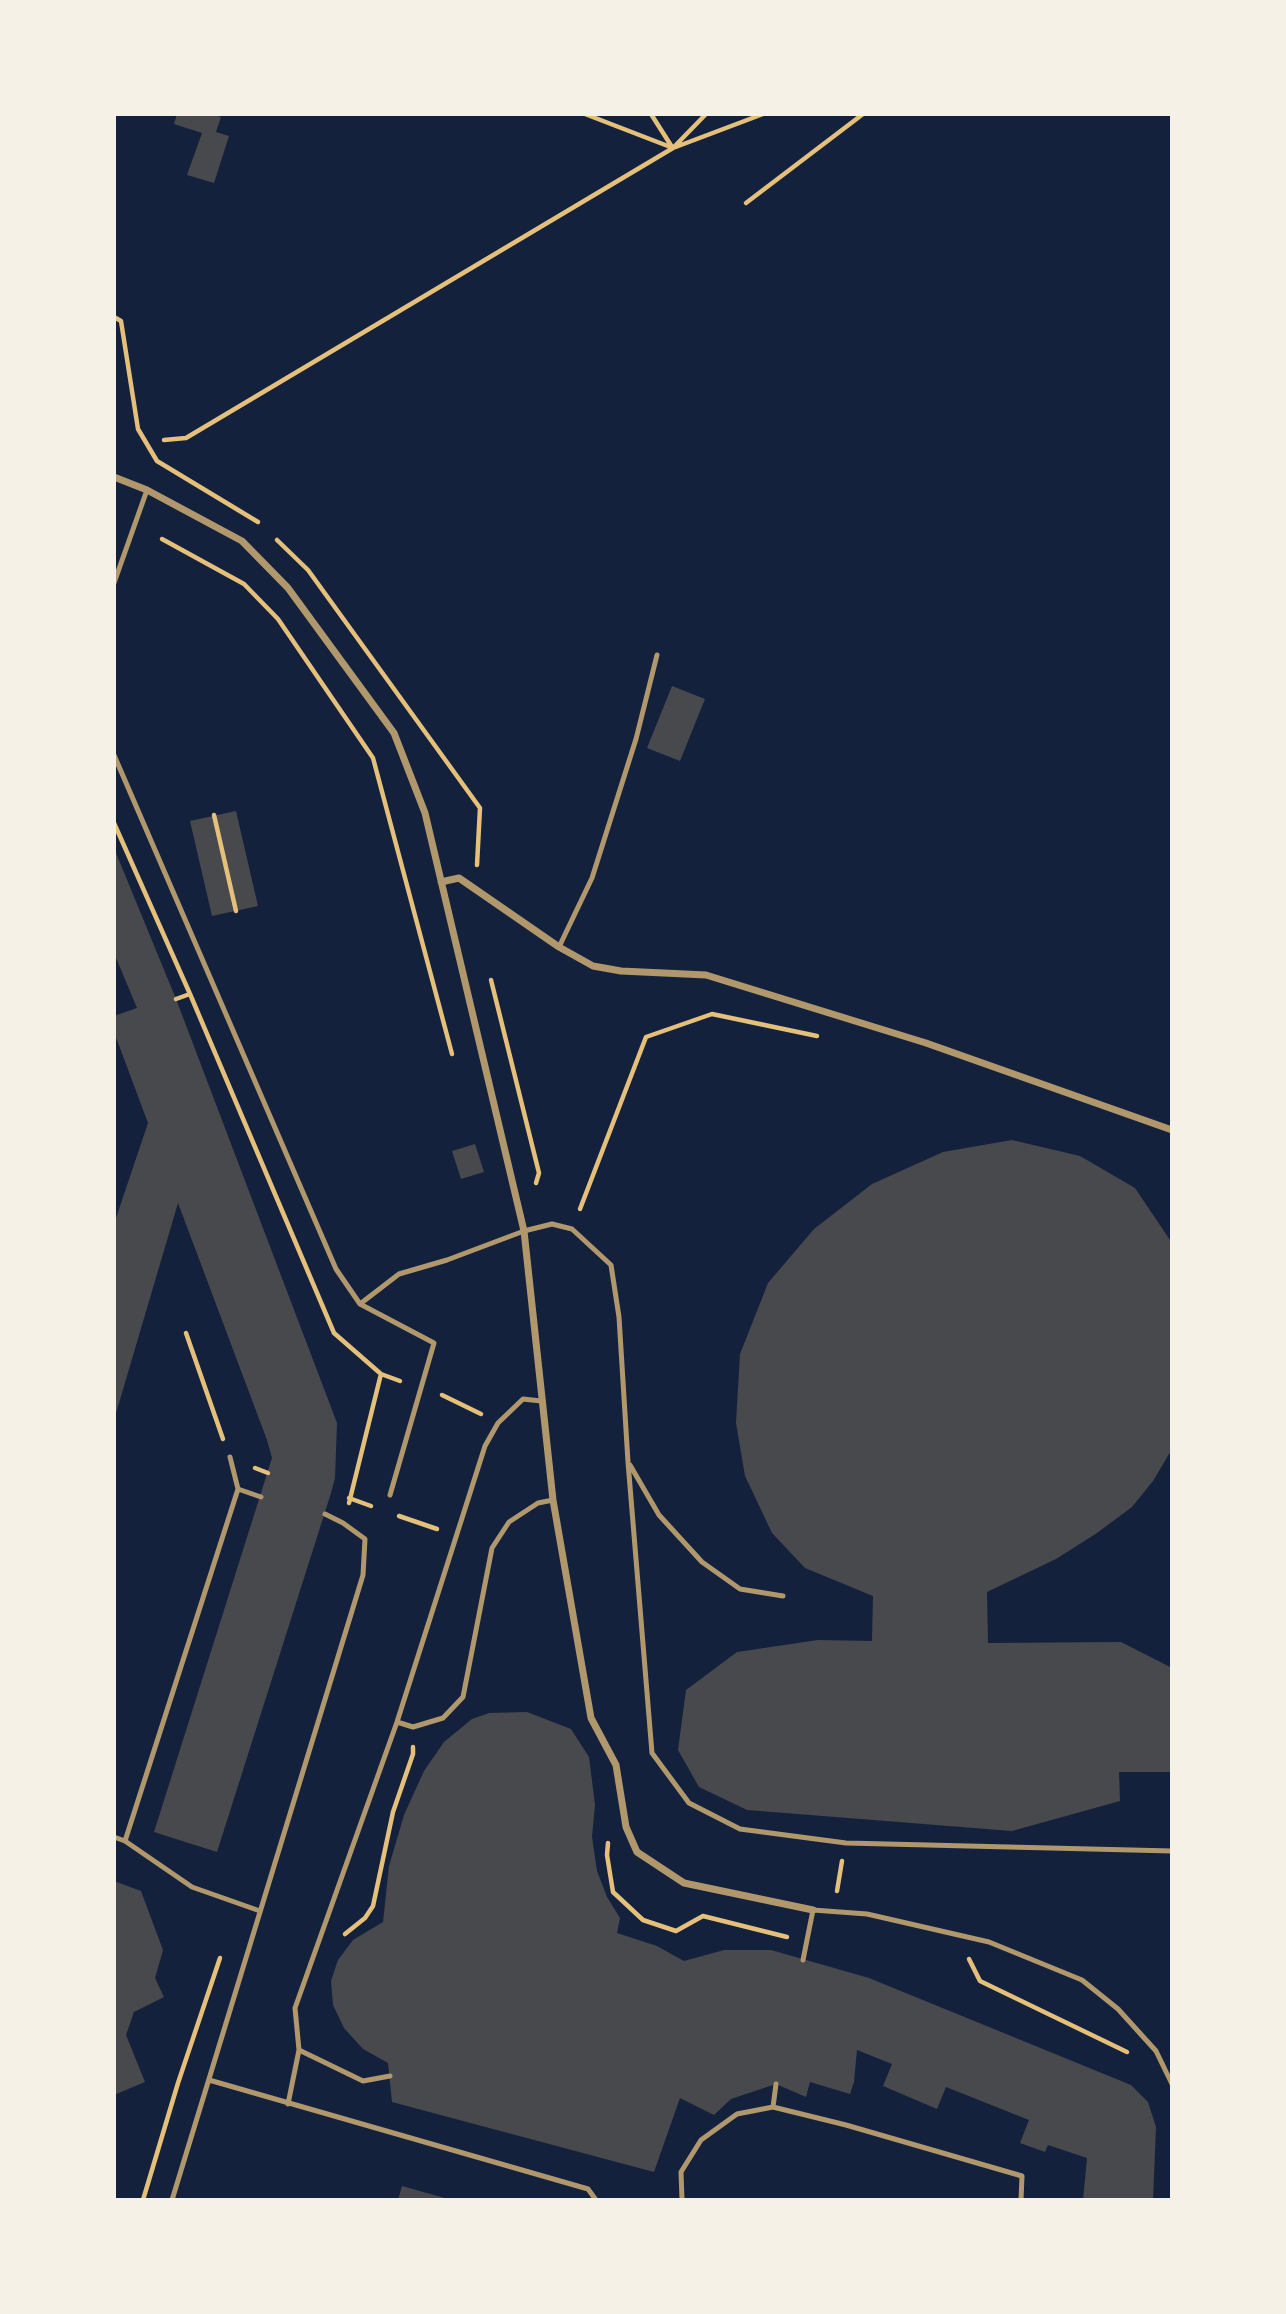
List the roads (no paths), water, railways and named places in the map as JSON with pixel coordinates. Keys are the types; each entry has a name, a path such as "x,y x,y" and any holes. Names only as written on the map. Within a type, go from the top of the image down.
{"street":[{"path":"114,477 147,490 242,541 288,588 394,733 425,813 524,1231 553,1500 591,1718 616,1765 626,1827 637,1852 684,1883 813,1910"},
{"path":"441,882 459,878 559,947 593,966 621,971 706,975 926,1043 1172,1130"}],"lane":[{"path":"114,583 147,490"},
{"path":"559,947 592,878 636,739 657,655"},
{"path":"114,755 336,1269 360,1304 434,1343 390,1495"},
{"path":"360,1304 399,1274 552,1224 572,1229 611,1265 619,1318 652,1753 689,1803 740,1829 846,1843 1172,1851"},
{"path":"288,2104 299,2050 295,2008 397,1722 485,1446 498,1423 523,1399 541,1401"},
{"path":"125,1841 238,1489 230,1457"},
{"path":"628,1462 659,1515 702,1562 740,1589 783,1596"},
{"path":"238,1489 261,1497"},
{"path":"397,1722 413,1727 443,1718 463,1697 492,1548 509,1522 538,1503 553,1500"},
{"path":"172,2200 363,1574 365,1539 325,1514"},
{"path":"114,1837 125,1841 192,1887 260,1911"},
{"path":"803,1960 813,1910 867,1913 989,1942 1082,1980 1118,2009 1156,2050 1172,2084"},
{"path":"299,2050 363,2081 390,2077"},
{"path":"209,2080 588,2189 596,2200"},
{"path":"773,2107 776,2084"},
{"path":"682,2200 681,2172 701,2140 737,2114 773,2107 1022,2176 1021,2200"}]}
